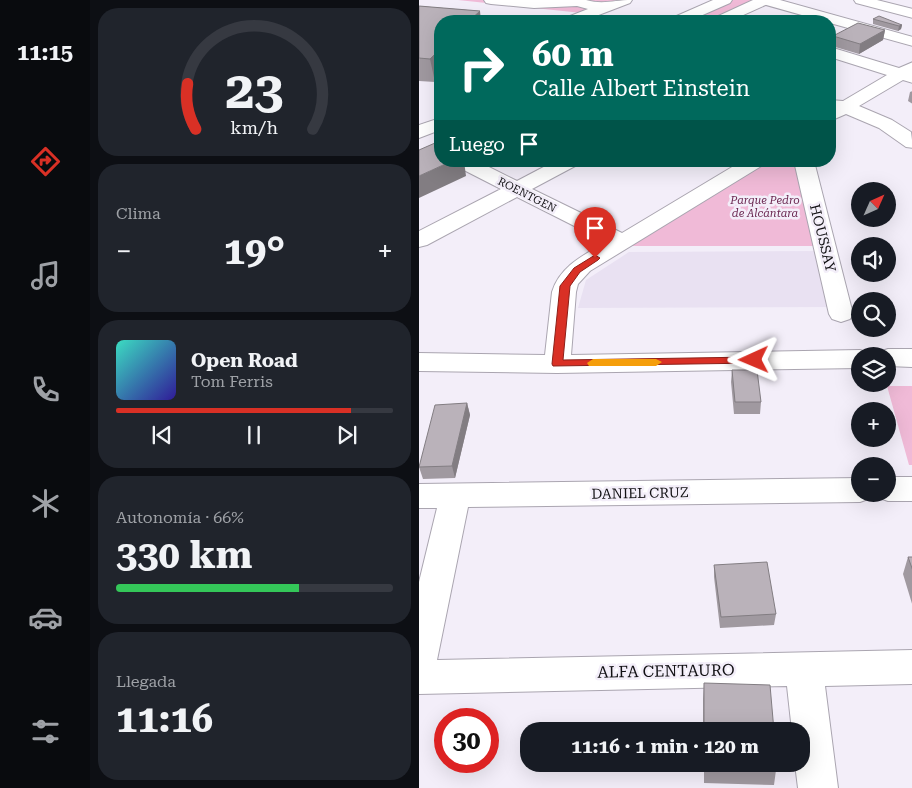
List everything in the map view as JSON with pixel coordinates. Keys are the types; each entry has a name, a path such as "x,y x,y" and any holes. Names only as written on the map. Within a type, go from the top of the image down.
{"street":[{"path":"491,0 534,4 579,2 602,9"},
{"path":"586,15 625,0"},
{"path":"691,15 725,0"},
{"path":"735,15 764,0 817,15"},
{"path":"861,0 912,14"},
{"path":"893,0 912,5"},
{"path":"836,20 912,42"},
{"path":"836,54 909,73"},
{"path":"836,109 909,73"},
{"path":"836,109 886,124 904,135 912,143"},
{"path":"419,132 434,126"},
{"name":"ROENTGEN","path":"473,167 621,242"},
{"path":"419,240 558,167"},
{"path":"557,364 562,302 567,282 582,266 746,167"},
{"name":"HOUSSAY","path":"805,167 841,314"},
{"path":"896,358 912,358"},
{"path":"419,362 557,364 851,359"},
{"path":"896,490 912,489"},
{"name":"DANIEL CRUZ","path":"419,496 851,490"},
{"path":"419,659 455,496"},
{"name":"ALFA CENTAURO","path":"419,676 912,666"},
{"path":"803,668 818,788"}],"shaded area":[{"path":"821,251 834,307 578,308 586,280 629,252"}],"green space":[{"path":"458,0 616,0 582,13"},
{"path":"733,0 758,0 724,15 699,15"},
{"name":"Parque Pedro de Alcántara","path":"755,167 797,167 815,246 627,246"},
{"path":"896,386 912,386 912,465 909,465 896,418 896,402 891,402 889,392 896,392"}],"building":[{"path":"419,6 480,11 476,15 434,15 434,55 430,59 419,58"},
{"path":"879,16 902,25 899,26 873,19"},
{"path":"858,23 885,30 860,44 836,37 836,34"},
{"path":"434,143 434,167 439,167 419,176 419,150"},
{"path":"732,370 757,370 761,402 735,402"},
{"path":"467,403 452,466 419,467 435,405"},
{"path":"908,557 913,557 913,571"},
{"path":"767,562 776,614 721,617 714,565"},
{"path":"704,683 770,685 773,722 704,722"}],"slow traffic":[{"path":"593,363 656,362"}],"route":[{"path":"595,258 577,270 565,286 557,364 754,360"}]}
